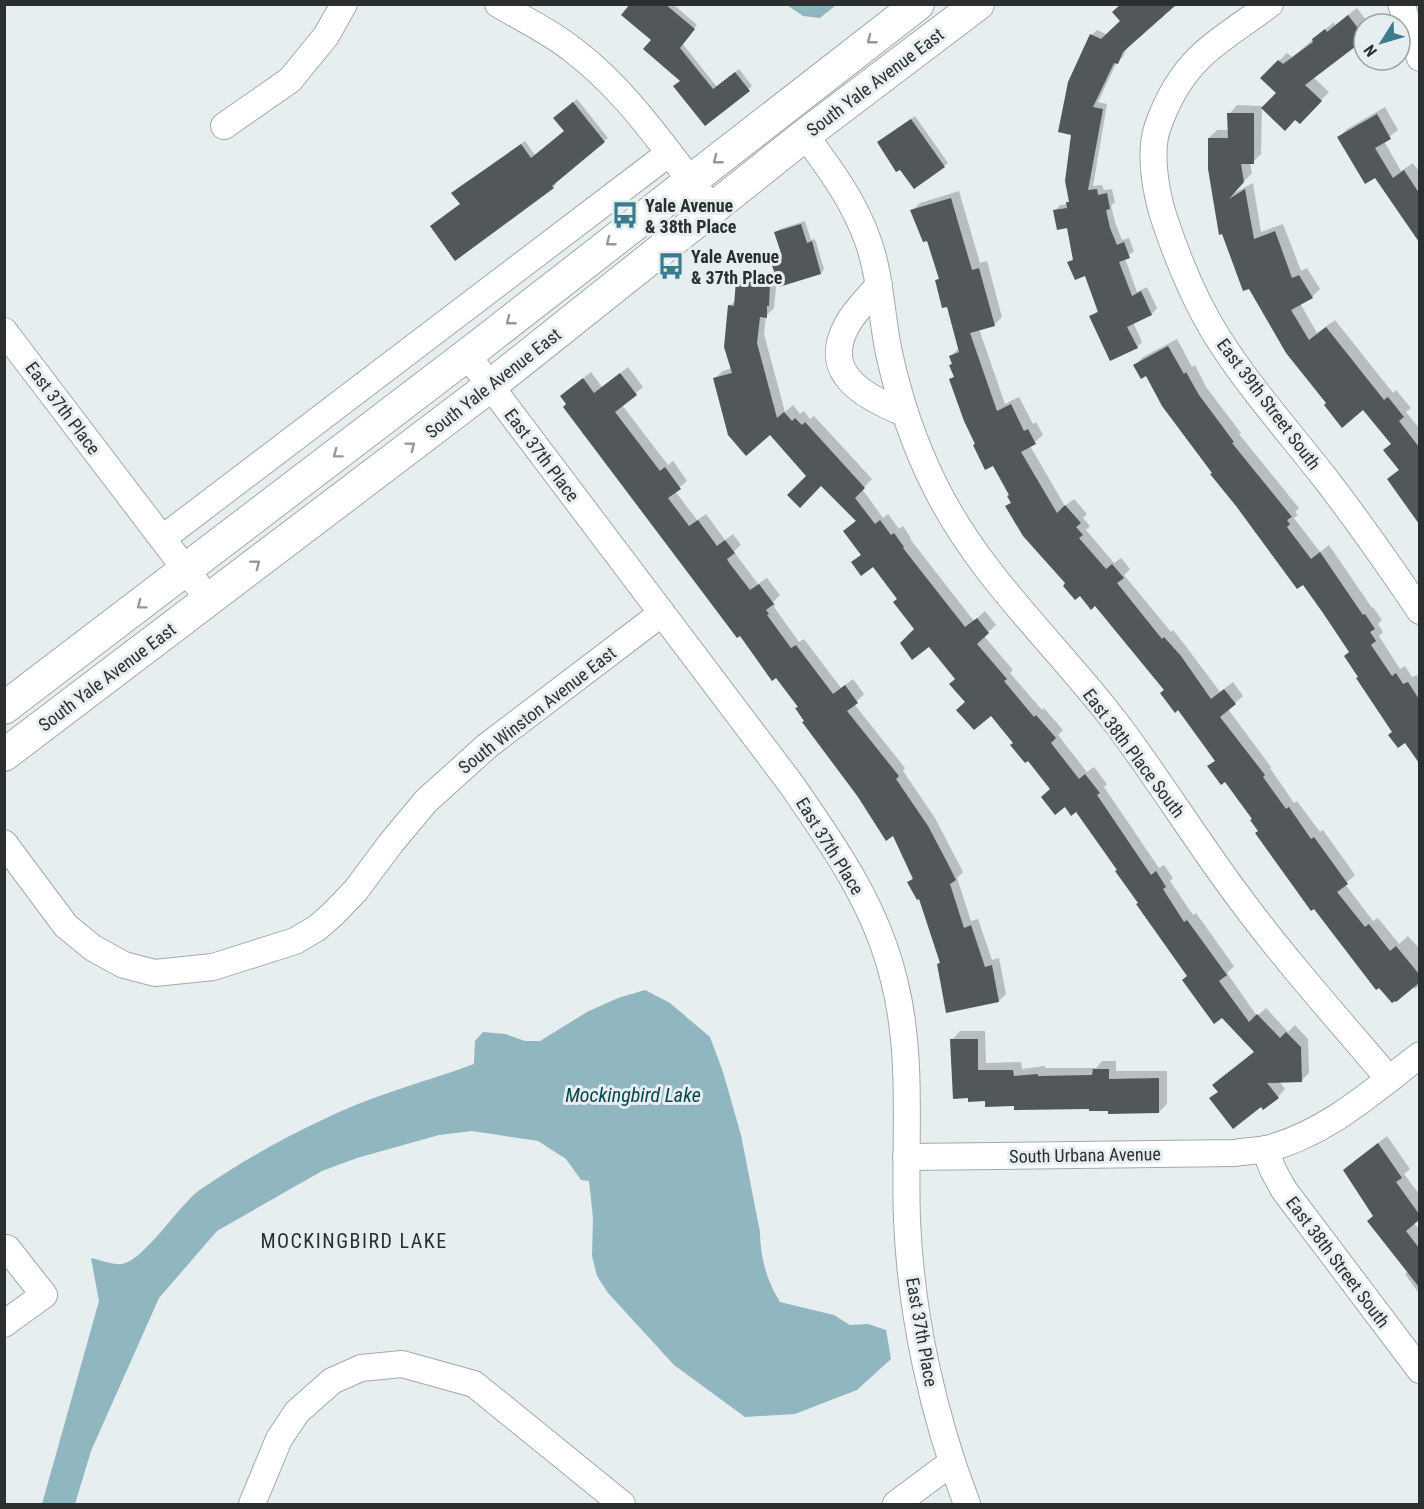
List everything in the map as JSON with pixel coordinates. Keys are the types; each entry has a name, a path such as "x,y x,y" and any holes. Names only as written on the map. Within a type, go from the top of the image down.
{"main road":[{"name":"South Yale Avenue East","path":"4,708 467,355 917,5"},
{"name":"South Yale Avenue East","path":"4,755 490,386 958,15"}],"street":[{"path":"224,126 290,80 326,36 344,4"},
{"path":"498,4 572,49 594,67 630,102 668,154 713,209"},
{"name":"East 39th Street South","path":"1270,4 1202,55 1180,81 1165,108 1156,132 1154,178 1160,206 1175,253 1217,337 1246,379 1384,557 1419,611"},
{"path":"1401,4 1415,34 1419,58"},
{"path":"917,5 958,15"},
{"name":"East 38th Place South","path":"805,135 845,190 869,243 879,285 888,351 904,413 935,486 955,523 990,575 1116,723 1274,944 1389,1078"},
{"path":"163,538 668,154"},
{"path":"879,285 848,323 840,341 837,356 843,372 856,388 877,402 904,413"},
{"name":"East 37th Place","path":"4,331 209,600"},
{"name":"East 37th Place","path":"467,355 791,784 856,882 878,931 894,980 902,1027 906,1069 907,1222 913,1293 931,1382 951,1463 967,1504"},
{"name":"South Winston Avenue East","path":"4,843 66,926 93,948 124,965 155,973 213,967 295,941 317,928 356,890 426,801 487,746 662,613"},
{"name":"South Urbana Avenue","path":"906,1156 1234,1153 1265,1149 1302,1137 1331,1122 1361,1102 1419,1054"},
{"name":"East 38th Street South","path":"1265,1149 1284,1190 1419,1370"},
{"path":"4,1250 7,1248 44,1295 4,1324"},
{"path":"252,1504 279,1439 297,1412 332,1382 361,1368 402,1364 474,1384 622,1504"},
{"path":"896,1504 951,1463"}],"water":[{"path":"836,4 820,18 803,16 787,5"},
{"name":"Mockingbird Lake","path":"645,990 670,1003 710,1037 723,1072 741,1135 765,1268 780,1302 834,1315 850,1325 868,1324 886,1330 891,1359 857,1390 795,1414 745,1417 674,1365 608,1293 597,1276 592,1256 593,1218 589,1181 581,1180 566,1159 538,1141 472,1131 439,1135 357,1158 322,1171 217,1231 159,1298 91,1451 75,1504 42,1504 99,1301 91,1258 118,1264 131,1260 141,1253 192,1196 259,1153 357,1104 474,1064 475,1041 483,1032 505,1034 525,1041 540,1041 587,1012 618,998"}],"building":[{"path":"630,4 665,4 695,29 680,48 713,89 735,72 750,91 705,126 673,86 680,81 643,49 651,40 621,15"},
{"path":"1121,4 1177,4 1123,52 1118,64 1114,63 1093,107 1103,109 1088,190 1097,189 1098,195 1107,193 1110,209 1106,210 1110,228 1117,245 1124,242 1130,258 1119,262 1132,296 1141,291 1152,315 1127,327 1138,348 1110,361 1089,316 1098,312 1085,276 1075,280 1067,262 1073,260 1067,228 1057,230 1053,210 1067,208 1066,202 1069,202 1065,181 1071,135 1058,132 1068,82 1090,34 1101,39 1120,21 1112,12"},
{"path":"1348,15 1352,20 1352,49 1305,85 1322,101 1300,124 1295,120 1285,131 1261,108 1276,93 1260,78 1278,60 1283,64 1313,42 1312,39 1325,29 1327,32"},
{"path":"573,102 605,142 552,186 554,188 455,261 430,226 460,204 451,193 521,144 531,158 564,131 553,118"},
{"path":"1227,113 1254,113 1254,164 1241,164 1244,182 1229,199 1245,189 1254,239 1275,231 1292,278 1299,275 1313,298 1291,310 1309,340 1326,327 1384,400 1388,397 1404,417 1399,421 1419,447 1419,524 1387,479 1399,470 1383,450 1391,444 1363,410 1342,428 1324,405 1326,403 1286,353 1249,289 1243,291 1222,234 1219,235 1208,169 1208,138 1228,138"},
{"path":"1377,114 1391,139 1375,148 1393,178 1404,170 1419,193 1419,242 1375,178 1365,184 1337,137"},
{"path":"911,119 945,167 914,189 900,170 896,172 877,142"},
{"path":"951,198 972,270 979,268 995,326 970,333 997,411 1011,404 1024,431 1028,429 1036,444 1021,452 1057,513 1065,505 1081,523 1076,527 1083,535 1079,538 1106,569 1112,564 1124,578 1117,583 1162,639 1164,637 1181,656 1211,699 1224,689 1236,704 1220,717 1265,775 1263,777 1286,809 1289,807 1311,839 1314,837 1348,884 1337,892 1365,927 1369,924 1390,951 1396,946 1419,974 1419,983 1396,1002 1392,1003 1379,988 1376,990 1314,909 1311,911 1255,833 1258,831 1250,820 1252,819 1225,782 1221,785 1207,766 1215,761 1178,710 1175,713 1160,693 1164,690 1095,606 1091,610 1080,596 1075,600 1063,586 1065,583 1023,536 1005,506 1011,503 1007,496 1009,495 993,466 985,470 973,445 975,444 949,379 954,377 949,365 952,364 949,356 959,352 947,307 942,308 935,280 939,279 927,241 923,242 910,210"},
{"path":"801,224 807,243 812,241 821,274 779,287 770,259 782,256 774,232"},
{"path":"736,280 770,283 767,318 760,317 757,343 777,418 784,412 792,421 795,418 802,425 805,422 865,488 855,498 875,524 880,520 891,535 894,533 903,548 965,627 977,618 989,633 977,644 1007,679 1004,681 1034,717 1036,715 1056,738 1051,743 1079,779 1085,774 1100,793 1097,795 1151,875 1156,871 1166,887 1163,889 1184,922 1187,920 1227,975 1219,981 1249,1022 1257,1014 1280,1038 1286,1032 1301,1047 1302,1082 1267,1083 1279,1098 1263,1110 1261,1107 1233,1129 1209,1098 1218,1092 1212,1085 1254,1052 1222,1018 1214,1024 1182,980 1187,976 1136,904 1138,903 1115,871 1117,870 1076,812 1071,816 1065,807 1055,815 1041,797 1050,789 1028,761 1025,763 1010,745 1013,743 991,716 974,730 956,710 965,702 949,684 955,679 929,647 912,660 900,643 914,629 893,602 897,599 873,567 861,576 851,562 861,555 843,531 856,521 821,486 800,508 787,495 806,476 770,435 746,456 728,435 713,378 732,373 724,347 728,305 734,306"},
{"path":"1168,346 1184,374 1186,372 1199,395 1234,442 1232,443 1292,517 1287,520 1290,524 1287,527 1311,559 1320,552 1363,615 1365,614 1375,629 1370,632 1376,641 1371,645 1392,676 1396,673 1403,684 1408,682 1419,699 1419,763 1405,743 1398,748 1388,735 1392,732 1344,656 1349,652 1303,585 1297,589 1210,474 1212,473 1162,406 1146,376 1141,379 1133,365"},
{"path":"620,373 637,395 615,412 660,471 665,467 681,489 668,498 689,526 698,520 717,546 725,540 735,553 727,559 730,564 750,590 759,584 774,604 766,610 769,614 767,615 791,648 796,645 833,694 845,685 858,703 847,711 899,776 896,779 928,826 946,860 956,880 950,884 964,928 971,925 985,967 992,965 999,1002 946,1013 937,964 940,963 919,899 917,900 907,882 913,879 893,836 886,841 858,797 802,722 804,721 795,708 798,707 776,678 772,681 740,636 737,638 563,407 566,404 560,396 583,378 594,393"},
{"path":"950,1039 978,1039 978,1070 1013,1070 1014,1076 1038,1074 1038,1076 1092,1075 1093,1069 1109,1069 1109,1079 1159,1078 1159,1113 1108,1114 1108,1111 1089,1111 1089,1109 1014,1110 1014,1106 985,1107 985,1101 968,1102 968,1098 953,1099"},
{"path":"1378,1143 1402,1178 1396,1182 1419,1214 1419,1220 1406,1231 1419,1248 1419,1287 1367,1221 1373,1216 1343,1170"}],"place":[{"name":"Yale Avenue & 38th Place","path":"625,215"},
{"name":"Yale Avenue & 37th Place","path":"671,266"}],"district":[{"name":"MOCKINGBIRD LAKE","path":"354,1241"}]}
